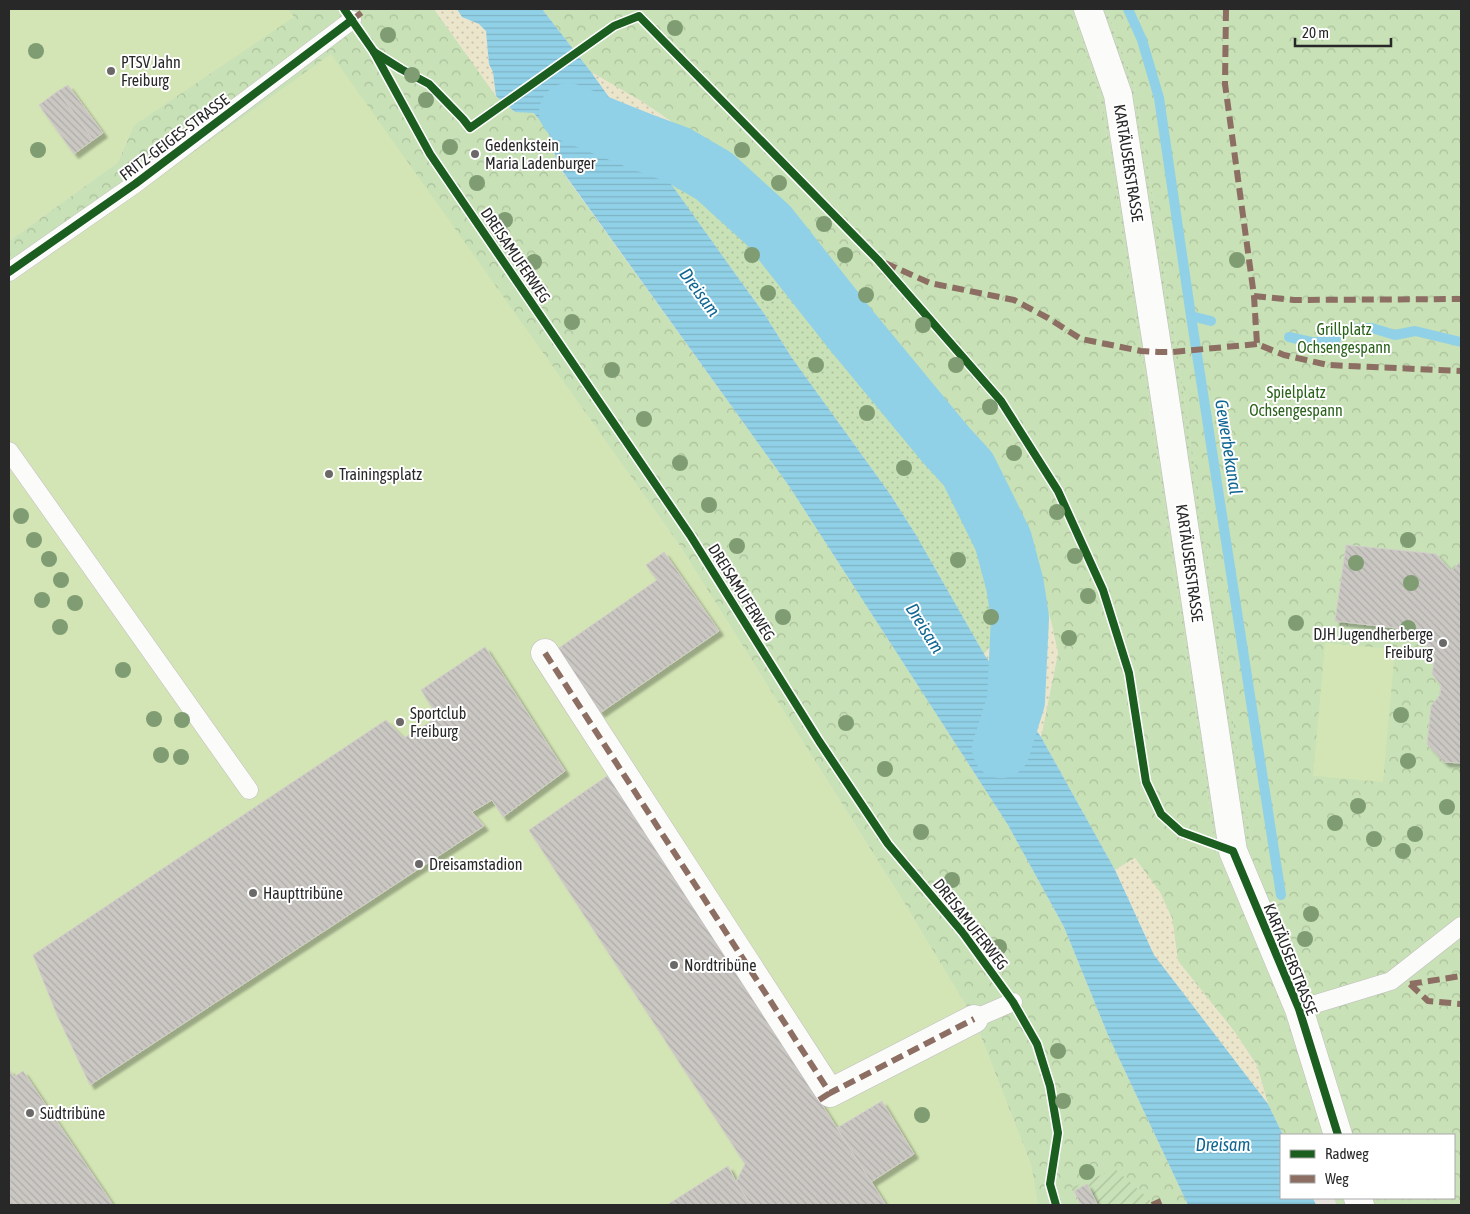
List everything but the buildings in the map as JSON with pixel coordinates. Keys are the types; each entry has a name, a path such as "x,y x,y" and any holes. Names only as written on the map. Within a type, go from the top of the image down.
{"street":[{"name":"KARTÄUSERSTRASSE","path":"1088,9 1118,95 1233,852 1298,1009 1338,1134"},
{"path":"545,653 825,1097 974,1019"}],"lane":[{"name":"FRITZ-GEIGES-STRASSE","path":"9,272 134,184 352,20"},
{"path":"9,451 249,790"},
{"path":"1298,1009 1391,981 1461,926"},
{"path":"1391,981 1410,984"},
{"path":"974,1019 1013,1002"}],"green space":[{"name":"PTSV Jahn Freiburg","path":"9,9 288,9 294,17 134,125 118,162 9,241"},
{"path":"288,9 434,9 496,96 515,112 534,112 548,131 558,166 789,486 1008,825 1064,927 1108,1035 1188,1205 1152,1205 1149,1199 1071,1188 1079,1205 1038,1205 1031,1165 974,1019 903,901 678,543 331,55 9,284 9,241 118,162 134,125 293,17"},
{"path":"542,9 1073,9 1102,107 1141,351 1214,840 1251,840 1175,335 1135,87 1107,9 1461,9 1461,1205 1336,1205 1335,1199 1455,1199 1455,1134 1283,1134 1268,1104 1257,1065 1234,1031 1178,961 1172,918 1135,858 1115,870 1041,737 1058,653 1051,621 1035,575 886,345 812,246 731,162 641,101 591,72"},
{"path":"1073,9 1107,9 1135,87 1175,335 1251,840 1214,840 1141,351 1102,107"},
{"name":"Sportclub Freiburg","path":"331,54 678,543 903,901 974,1019 1031,1165 1038,1205 9,1205 9,284"},
{"path":"680,170 763,253 872,398 951,473 978,529 993,566 1007,628 984,654 916,535 890,494 664,175"},
{"path":"1325,643 1395,649 1383,782 1313,776"},
{"path":"1115,1169 1149,1199 1152,1205 1079,1205 1071,1188"}],"sand":[{"path":"434,9 457,9 462,17 479,24 486,31 489,64 493,72 496,96"},
{"path":"591,72 641,101 731,162 812,246 995,488 1035,575 1051,621 1058,653 1041,737 984,654 1007,628 993,566 978,529 951,473 872,398 763,253 680,170 664,175"},
{"path":"1135,858 1160,892 1172,918 1178,961 1234,1031 1257,1066 1268,1104 1154,955 1115,870"}],"water":[{"name":"Dreisam","path":"457,9 542,9 591,72 890,494 916,535 984,654 1041,737 1115,870 1154,955 1268,1104 1283,1134 1280,1134 1280,1199 1313,1199 1316,1205 1188,1205 1108,1035 1064,927 1008,825 789,486 558,165 548,131 534,113 515,112 496,96 493,72 489,64 486,31 479,24 462,17"}],"pier":[{"path":"575,48 581,56 507,108 500,102"}],"waterway":[{"name":"Gewerbekanal","path":"1128,9 1142,40 1159,98 1281,895"},
{"path":"568,112 678,155 714,176 769,226 851,330 968,469 1003,540 1015,585 1020,618 1016,701 1001,749"},
{"path":"1191,316 1211,321"},
{"path":"1289,337 1311,342 1335,342 1338,332 1349,329 1372,328 1395,335 1415,331 1461,342"}],"marked path":[{"path":"352,20 366,9"},
{"path":"1226,9 1225,84 1254,296 1257,344 1284,355 1328,365 1461,371"},
{"path":"885,263 930,283 1014,300 1048,318 1081,339 1141,351 1158,352 1257,344"},
{"path":"1254,296 1294,300 1461,299"},
{"path":"545,653 830,1093 974,1019"},
{"path":"1410,984 1461,976"},
{"path":"1410,984 1428,1001 1461,1004"},
{"path":"819,1100 830,1093"},
{"path":"1152,1205 1161,1201"}],"cycle path":[{"name":"DREISAMUFERWEG","path":"344,9 374,52 430,154 690,535 819,741 888,844 963,933 1013,1002 1037,1044 1050,1086 1058,1133 1050,1184 1056,1205"},
{"path":"374,52 429,84 470,128 614,26 639,16 878,260 1001,401 1058,491 1103,590 1129,673 1146,782 1161,814 1181,832 1233,851 1299,1009 1338,1134"},
{"path":"9,272 135,184 352,20"}],"place":[{"name":"PTSV Jahn Freiburg","path":"111,71"},
{"name":"Gedenkstein Maria Ladenburger","path":"475,154"},
{"name":"Trainingsplatz","path":"329,474"},
{"name":"DJH Jugendherberge Freiburg","path":"1443,643"},
{"name":"Sportclub Freiburg","path":"400,722"},
{"name":"Dreisamstadion","path":"419,864"},
{"name":"Haupttribüne","path":"253,893"},
{"name":"Nordtribüne","path":"674,965"},
{"name":"Südtribüne","path":"30,1113"}],"park label":[{"name":"Grillplatz Ochsengespann","path":"1344,338"},
{"name":"Spielplatz Ochsengespann","path":"1296,401"}]}
